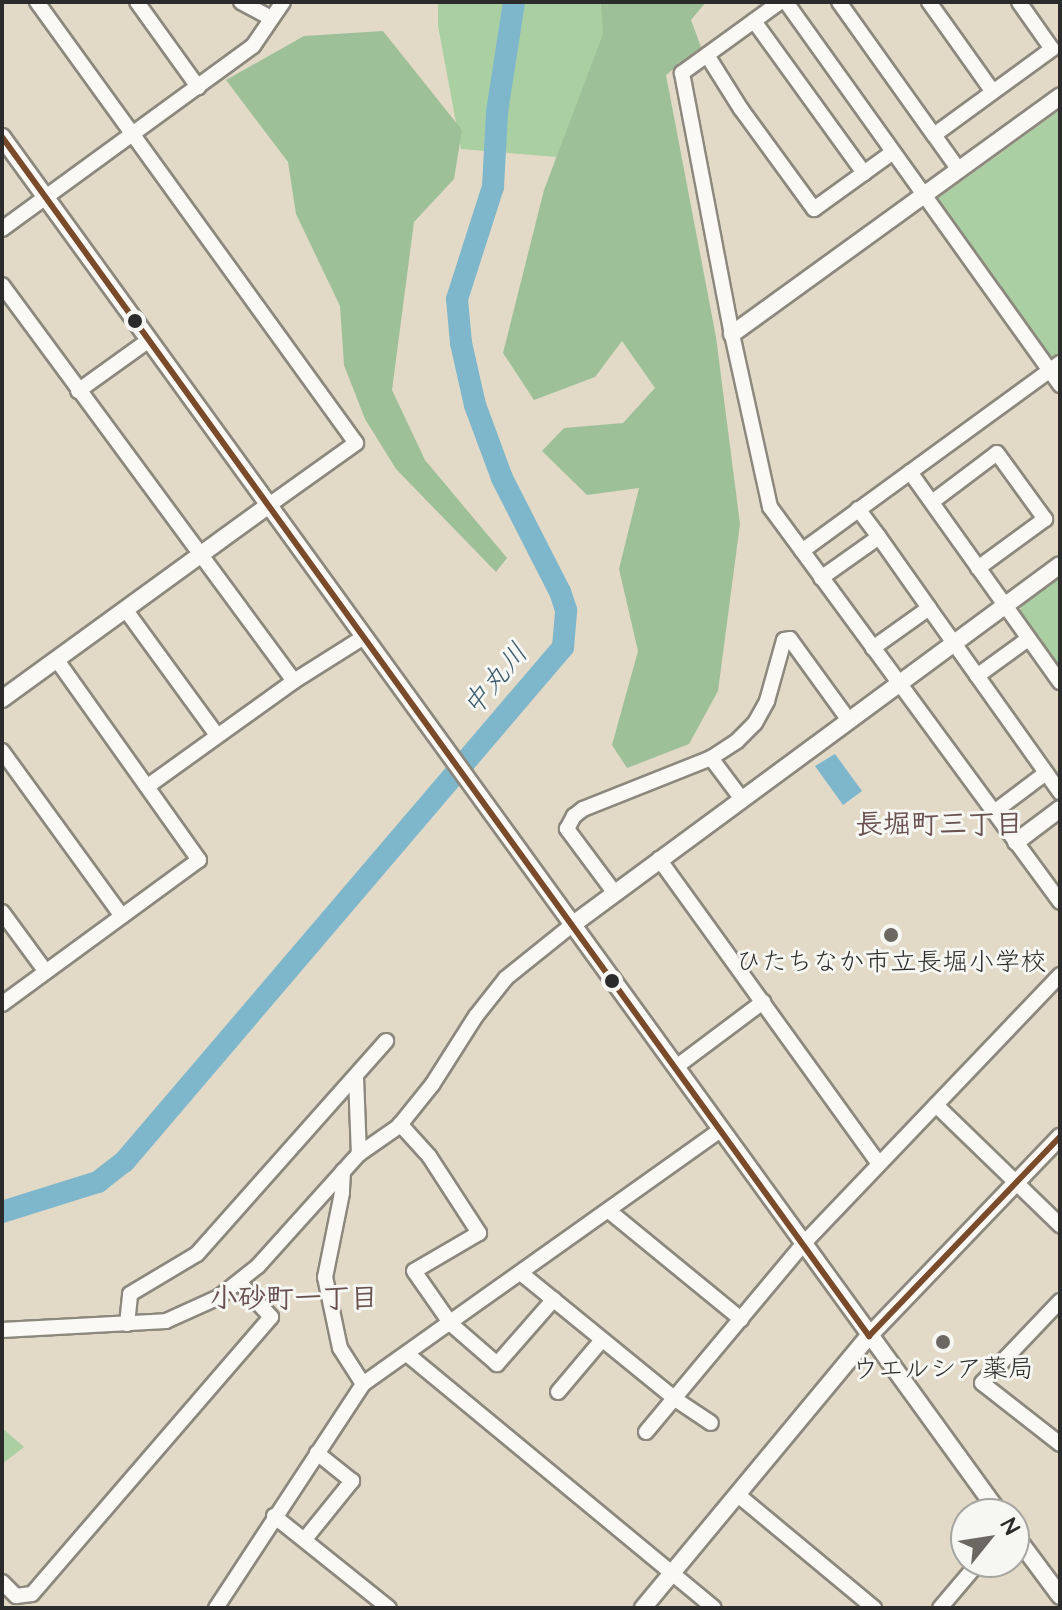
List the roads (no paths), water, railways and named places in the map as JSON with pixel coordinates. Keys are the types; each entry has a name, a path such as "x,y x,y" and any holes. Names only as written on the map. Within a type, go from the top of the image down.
{"street":[{"path":"2,699 356,443 37,2"},
{"path":"137,2 198,87"},
{"path":"241,2 271,18"},
{"path":"2,229 253,46 283,2"},
{"path":"1060,385 1055,366 924,196 783,2 682,73 732,334 770,507 1060,902"},
{"path":"839,2 959,170"},
{"path":"929,2 993,92"},
{"path":"934,135 1052,49 1019,2"},
{"path":"754,21 864,173"},
{"path":"707,55 741,109 814,209 893,152"},
{"path":"732,334 1060,97"},
{"path":"2,137 988,1498"},
{"path":"2,285 294,681"},
{"path":"78,391 149,340"},
{"path":"802,551 1055,366"},
{"path":"932,502 997,453 1045,519 978,568"},
{"path":"910,472 1060,682"},
{"path":"858,509 1060,792"},
{"path":"821,578 879,537"},
{"path":"2,1330 166,1321 189,1313 239,1282 258,1266 359,1154 400,1124 432,1085 476,1016 506,978 614,892 1060,565"},
{"path":"873,648 929,608"},
{"path":"125,609 217,735"},
{"path":"148,786 294,681 364,637"},
{"path":"614,892 567,829 574,816 583,809 711,758 755,723 767,701 784,640 790,639 848,719"},
{"path":"977,676 1028,639"},
{"path":"2,1004 199,860 57,660"},
{"path":"2,751 122,916"},
{"path":"711,758 741,798"},
{"path":"994,812 1046,773"},
{"path":"1016,842 1060,809"},
{"path":"659,859 879,1164"},
{"path":"2,912 46,972"},
{"path":"646,1432 803,1244 1060,975"},
{"path":"676,1067 763,1002"},
{"path":"127,1324 130,1294 197,1254 386,1041"},
{"path":"356,1077 359,1154"},
{"path":"936,1105 1060,1225"},
{"path":"400,1124 429,1156 479,1233 414,1271 451,1324 497,1364 554,1299"},
{"path":"216,1608 363,1384 522,1274 720,1130"},
{"path":"643,1608 869,1336 1060,1137"},
{"path":"343,1171 342,1193 325,1277 340,1348 363,1384"},
{"path":"609,1211 741,1319"},
{"path":"522,1274 675,1399 711,1423"},
{"path":"2,1582 16,1596 32,1594 271,1317 239,1282"},
{"path":"1060,1301 982,1383 1060,1444"},
{"path":"558,1392 602,1340"},
{"path":"407,1354 714,1608"},
{"path":"305,1539 352,1481 317,1453"},
{"path":"738,1495 874,1608"},
{"path":"274,1516 389,1608"},
{"path":"1030,1556 1060,1596"},
{"path":"940,1608 965,1578"}],"water":[{"path":"835,754 862,791 843,805 815,766"}],"waterway":[{"name":"中丸川","path":"2,1212 98,1182 124,1162 563,647 566,610 560,592 502,478 475,405 461,343 457,299 493,187 497,112 514,2"}],"place":[{"name":"ひたちなか市立長堀小学校","path":"891,935"},
{"name":"ウエルシア薬局","path":"943,1342"}],"district":[{"name":"長堀町三丁目","path":"939,825"},
{"name":"小砂町一丁目","path":"294,1299"}]}
